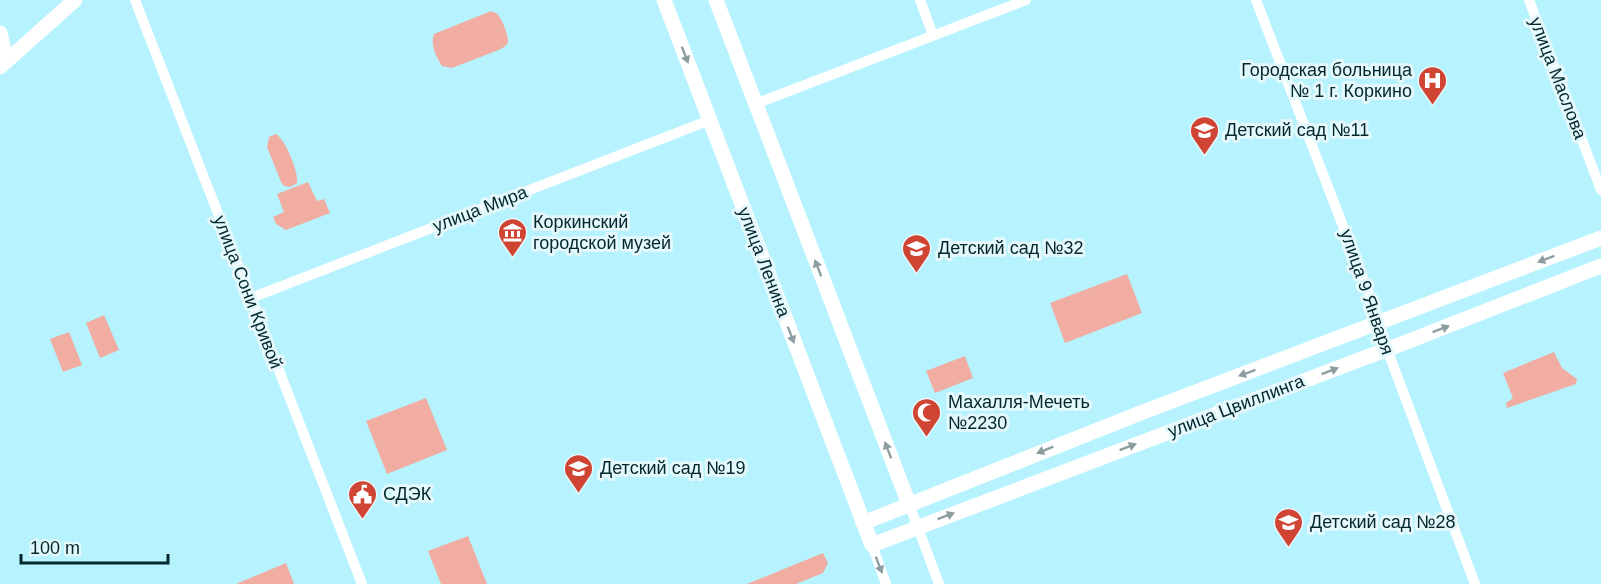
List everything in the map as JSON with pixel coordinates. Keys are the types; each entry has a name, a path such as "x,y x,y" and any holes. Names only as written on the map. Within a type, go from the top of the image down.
{"street":[{"name":"улица Сони Кривой","path":"135,0 362,584"},
{"name":"улица Ленина","path":"664,0 886,584"},
{"path":"716,0 939,584"},
{"path":"920,0 933,35"},
{"path":"755,104 1026,0"},
{"name":"улица 9 Января","path":"1256,0 1380,322 1387,350 1475,584"},
{"name":"улица Маслова","path":"1529,0 1601,190"},
{"path":"3,64 65,3"},
{"path":"0,33 3,64"},
{"name":"улица Мира","path":"251,298 710,120"},
{"name":"улица Цвиллинга","path":"909,504 1127,418 1601,238"},
{"name":"улица Цвиллинга","path":"872,545 1387,350 1601,266"},
{"path":"863,523 909,504"}],"shaded area":[{"path":"491,11 498,15 502,22 507,35 507,44 501,49 452,68 442,66 433,46 434,34"},
{"path":"276,134 280,137 294,164 297,183 290,187 284,186 281,182 267,147 269,137"},
{"path":"308,182 317,201 324,199 330,213 286,230 276,224 273,217 284,212 277,194"},
{"path":"1127,274 1142,313 1065,343 1050,303"},
{"path":"104,315 119,350 100,358 86,323"},
{"path":"69,332 82,365 63,372 50,339"},
{"path":"1554,352 1562,368 1577,379 1576,384 1507,408 1506,403 1513,398 1503,373"},
{"path":"965,356 973,378 935,393 926,371"},
{"path":"426,398 447,450 387,474 366,421"},
{"path":"468,536 487,584 441,584 428,551"},
{"path":"823,553 828,563 823,573 796,584 747,584"},
{"path":"286,563 294,584 236,584"}],"place":[{"name":"Городская больница № 1 г. Коркино","path":"1433,106"},
{"name":"Детский сад №11","path":"1204,156"},
{"name":"Коркинский городской музей","path":"512,258"},
{"name":"Детский сад №32","path":"917,274"},
{"name":"Махалля-Мечеть №2230","path":"927,438"},
{"name":"Детский сад №19","path":"579,494"},
{"name":"СДЭК","path":"362,520"},
{"name":"Детский сад №28","path":"1289,548"}]}
